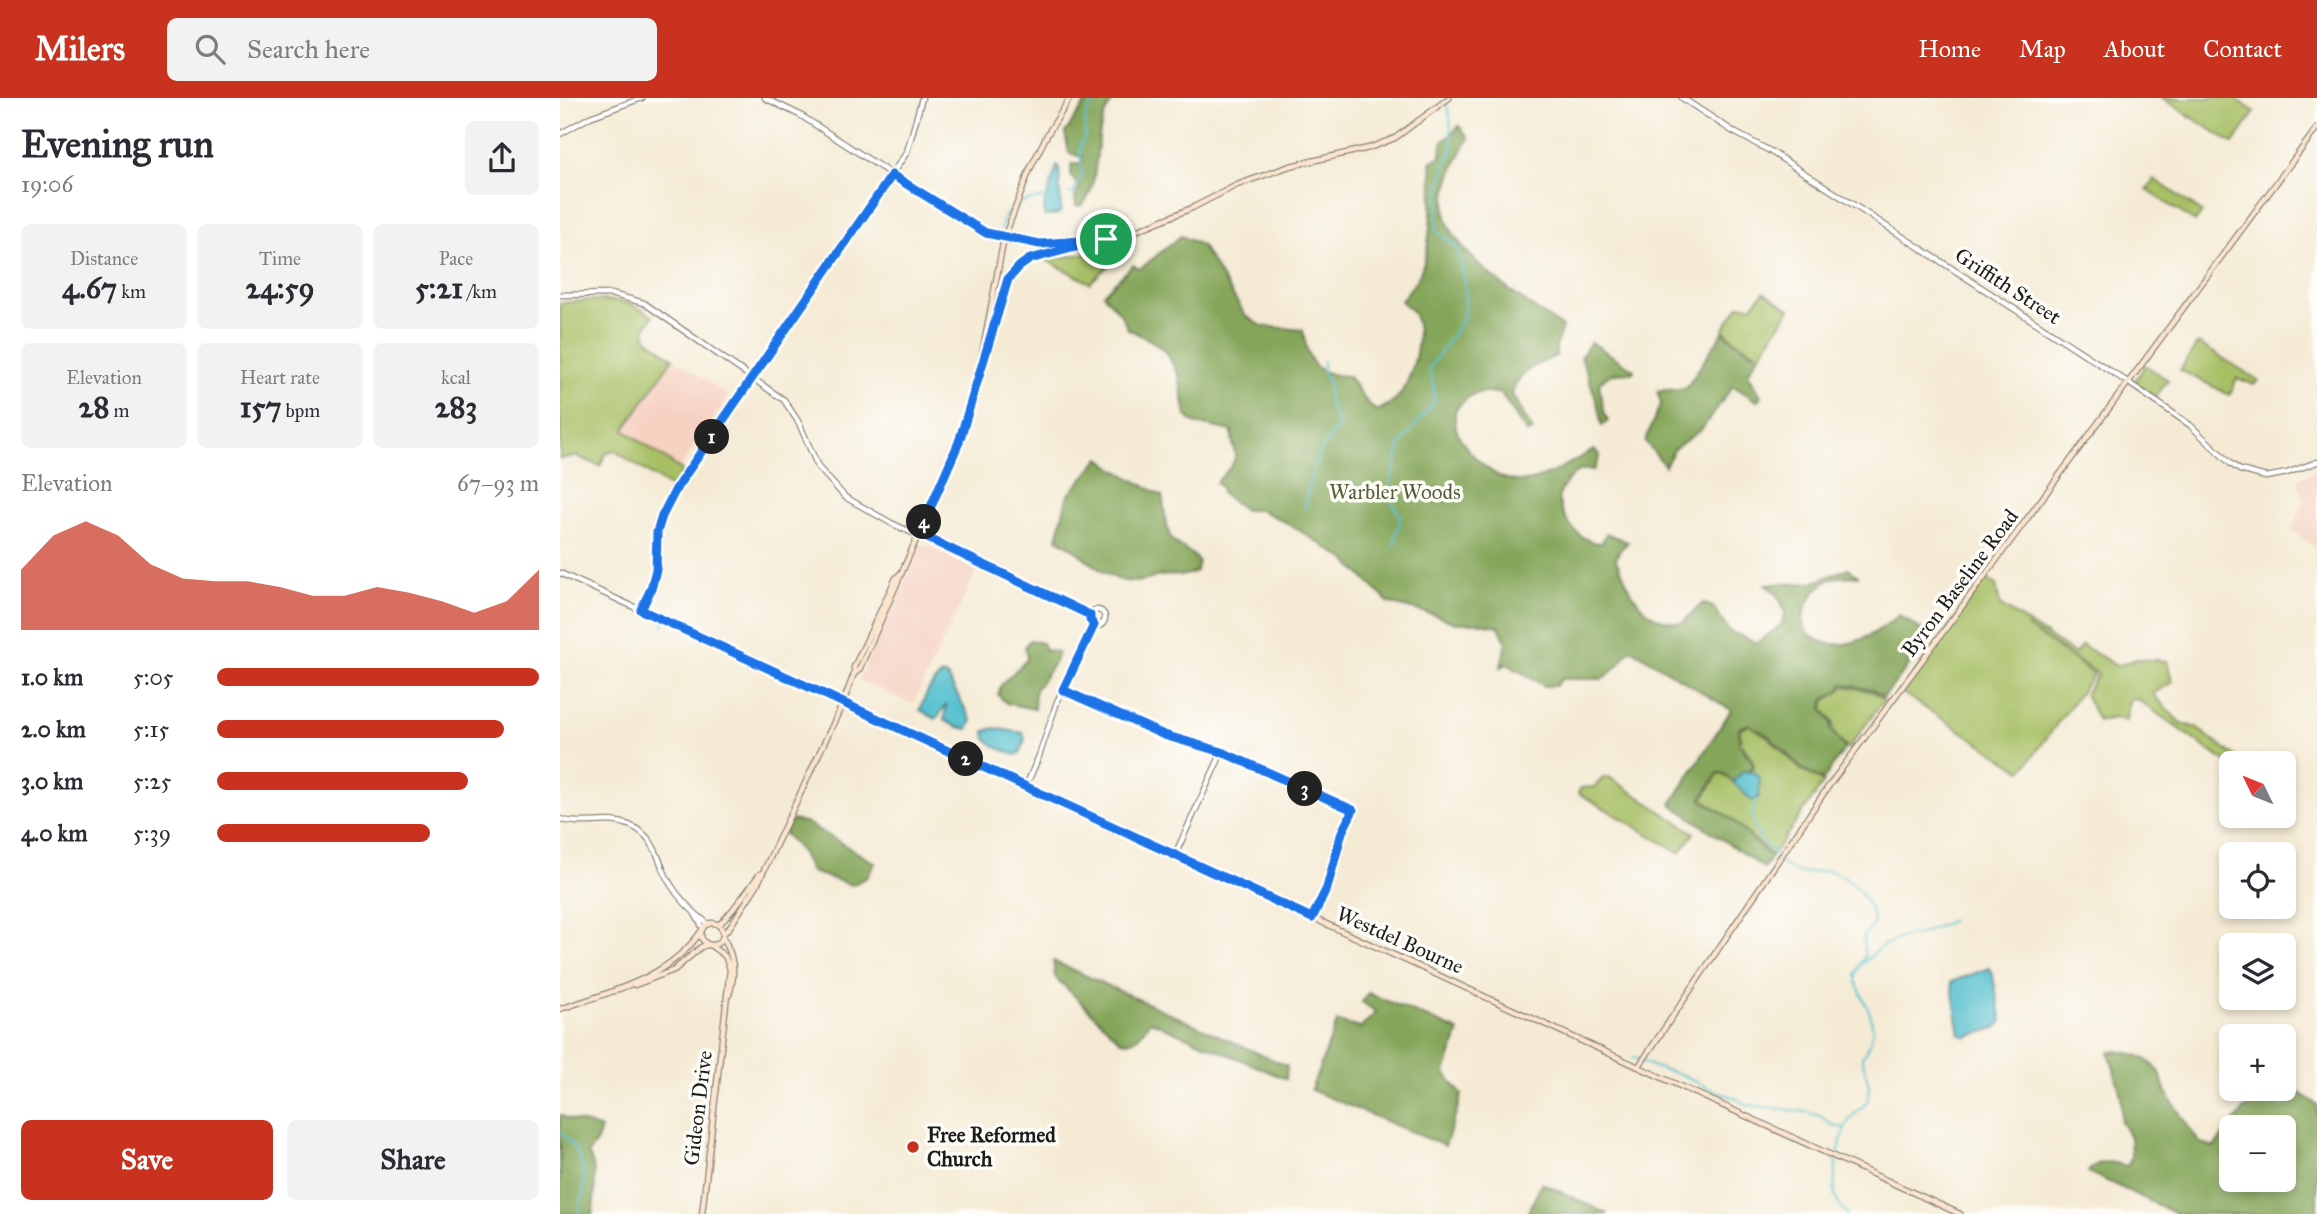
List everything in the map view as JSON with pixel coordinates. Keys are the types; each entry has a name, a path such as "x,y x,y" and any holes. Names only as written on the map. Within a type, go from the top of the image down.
{"main road":[{"path":"974,397 1004,238 1030,169 1070,98"},
{"path":"631,985 674,970 701,947 717,944 743,907 764,868 843,703 855,674 854,667 919,534 959,442 1001,298 1013,272 1030,259 1131,233 1237,185 1280,170 1369,148 1395,138 1450,98"},
{"name":"Byron Baseline Road","path":"1639,1066 1828,787 2317,128"},
{"path":"1004,238 1040,244 1106,239"},
{"name":"Westdel Bourne","path":"843,703 1960,1214"},
{"path":"560,1009 631,985 675,960 704,927 723,922 764,868"},
{"path":"718,925 723,936"},
{"path":"704,927 702,940 709,945"},
{"name":"Gideon Drive","path":"723,936 731,952 734,967 726,1006"},
{"name":"Gideon Drive","path":"702,1214 730,969 725,956 709,945"}],"street":[{"path":"560,134 590,117 642,98"},
{"path":"765,98 800,116 967,223 986,233 1004,238"},
{"path":"641,610 656,570 657,532 677,487 907,152 922,98"},
{"name":"Griffith Street","path":"1682,98 2129,383 2189,425 2240,470 2266,477 2276,476 2317,462"},
{"path":"560,295 611,294 644,303 781,398 792,410 818,467 836,489 858,506 1090,615"},
{"name":"Westdel Bourne","path":"560,573 843,703"},
{"path":"1026,786 1063,690 1094,625 1104,622 1104,614 1096,610 1090,615"},
{"path":"1090,615 1094,625"},
{"path":"1063,690 1164,735 1222,752 1353,810 1342,832 1327,888 1312,918"},
{"path":"1175,855 1222,752"},
{"path":"560,820 575,823 615,821 634,827 654,847 661,858 669,884 704,927"}],"shaded area":[{"path":"673,358 729,396 679,469 624,431"},
{"path":"2316,470 2317,548 2291,530 2304,500 2297,480"},
{"path":"922,544 977,570 913,704 858,680"}],"green space":[{"path":"1089,98 1117,98 1108,108 1103,121 1093,184 1081,206 1076,206 1075,193 1080,188 1071,176 1071,164 1082,164 1082,157 1069,153 1065,133"},
{"path":"2162,98 2234,98 2255,112 2233,144"},
{"name":"Warbler Woods","path":"1459,126 1469,138 1449,180 1445,208 1448,224 1473,259 1511,291 1562,327 1556,345 1556,356 1523,374 1512,394 1533,431 1527,433 1501,394 1475,394 1455,411 1458,435 1473,455 1489,470 1504,478 1518,481 1547,475 1594,450 1600,455 1594,470 1581,470 1567,481 1558,498 1560,506 1573,528 1586,539 1602,543 1606,533 1628,542 1619,551 1616,560 1639,603 1656,617 1682,623 1703,603 1713,607 1729,631 1757,643 1781,625 1786,612 1776,593 1765,584 1812,583 1848,568 1858,576 1831,579 1819,587 1810,599 1804,614 1809,635 1827,643 1849,643 1871,635 1899,615 1931,636 1884,697 1873,690 1843,684 1838,692 1825,699 1822,709 1831,722 1831,731 1845,748 1823,780 1801,768 1769,736 1748,724 1739,728 1739,744 1752,761 1753,767 1734,782 1723,773 1718,773 1701,799 1732,820 1771,857 1764,868 1671,804 1731,710 1631,649 1617,667 1602,679 1562,679 1555,686 1544,686 1507,664 1501,667 1506,642 1499,626 1455,623 1389,603 1346,560 1289,524 1261,510 1245,510 1221,493 1222,488 1216,483 1235,458 1232,431 1194,423 1186,416 1179,376 1167,353 1152,341 1128,329 1120,313 1103,294 1133,265 1140,269 1181,236 1201,245 1246,316 1262,326 1303,330 1307,351 1315,365 1328,373 1349,376 1376,411 1395,400 1401,393 1415,359 1418,334 1416,322 1412,311 1401,301 1418,277 1424,262 1432,203 1431,162 1441,156 1442,143"},
{"path":"2154,179 2202,212 2195,222 2147,190"},
{"path":"1129,246 1090,283 1046,260"},
{"path":"1764,292 1790,309 1760,355 1723,330 1739,305 1752,306"},
{"path":"589,300 623,302 653,316 645,329 647,339 673,358 624,430 683,471 671,488 615,451 606,453 600,466 576,456 560,459 560,303"},
{"path":"1723,332 1759,356 1748,373 1761,396 1757,401 1733,386 1701,430 1675,448 1665,466 1645,441 1661,403 1657,391 1686,388"},
{"path":"1591,342 1634,370 1632,373 1610,375 1599,384 1608,421 1602,426 1597,402 1581,357"},
{"path":"2198,343 2258,380 2254,385 2237,378 2230,395 2180,370"},
{"path":"2145,365 2168,380 2155,398 2134,382"},
{"path":"1100,458 1162,496 1170,537 1199,562 1196,571 1186,575 1159,576 1130,582 1107,574 1057,539 1067,497"},
{"path":"1986,579 1996,585 2000,605 2075,654 2082,645 2117,666 2137,659 2167,661 2172,682 2153,694 2179,722 2198,729 2228,751 2219,751 2219,757 2137,699 2129,700 2126,721 2115,718 2098,721 2085,694 2098,674 2026,626 2094,674 2022,771 1901,692"},
{"path":"1030,640 1042,643 1045,650 1058,652 1055,662 1035,690 1034,709 1006,703 998,695 1001,685 1027,659 1025,646"},
{"path":"1844,686 1874,692 1884,700 1848,749 1837,737 1833,722 1823,709 1826,700"},
{"path":"1749,725 1768,737 1801,770 1824,782 1772,856 1733,820 1703,799 1718,774 1723,774 1734,783 1754,767 1744,748 1740,729"},
{"path":"1604,777 1609,777 1694,833 1680,853 1578,793 1581,788 1594,787"},
{"path":"792,820 807,823 875,863 867,877 852,885 811,872 802,853 784,833"},
{"path":"1053,961 1287,1066 1286,1079 1150,1021 1135,1039 1121,1041 1055,977"},
{"path":"1368,993 1459,1031 1445,1073 1462,1095 1445,1146 1311,1090 1337,1022 1361,1028 1376,1012 1362,1002"},
{"path":"2109,1051 2124,1052 2146,1059 2157,1069 2166,1092 2200,1143 2214,1147 2219,1141 2219,1192 2296,1192 2296,1115 2240,1115 2251,1101 2296,1101 2296,1091 2317,1104 2317,1214 2177,1214 2088,1172 2102,1163 2128,1166 2131,1157 2130,1137 2121,1122 2121,1096"},
{"path":"560,1115 601,1129 597,1141 588,1153 595,1176 593,1214 560,1214"},
{"path":"1542,1183 1608,1214 1527,1214"}],"water":[{"path":"1057,166 1061,211 1044,216 1044,205"},
{"path":"943,675 947,676 972,721 968,729 944,720 947,704 936,719 920,710 926,695"},
{"path":"994,728 1023,733 1025,739 1020,753 1015,755 996,747 986,739 985,731"},
{"path":"1743,771 1755,773 1760,779 1759,797 1752,801 1733,782"},
{"path":"1989,968 2002,1021 1996,1028 1966,1037 1960,1034 1951,982"}],"waterway":[{"path":"1069,193 1076,194 1075,188 1082,175 1080,146 1085,135 1086,114 1093,104 1102,98"},
{"path":"1394,545 1401,517 1393,504 1390,485 1401,444 1434,402 1434,387 1429,369 1463,319 1465,281 1457,248 1436,230 1440,186 1452,150 1450,117 1445,98"},
{"path":"1001,229 1006,214 1017,204 1049,198"},
{"path":"1305,508 1313,470 1325,444 1340,423 1330,406 1323,361"},
{"path":"663,626 668,614"},
{"path":"805,680 816,686 843,693"},
{"path":"1756,800 1753,816 1755,826 1763,841 1782,863 1793,871 1830,871 1845,878 1865,899 1874,923 1863,937 1865,955 1856,974 1856,982 1870,1013 1873,1030 1862,1058 1869,1096 1846,1128 1835,1173 1837,1201 1847,1214"},
{"path":"1863,963 1882,946 1951,921"},
{"path":"1633,1057 1654,1067 1683,1075 1748,1105 1807,1112 1844,1128"},
{"path":"560,1132 576,1150 583,1170 583,1191 578,1214"}],"place":[{"name":"Free Reformed Church","path":"913,1147"}],"route":[{"path":"892,175 986,233 1040,244 1106,239 1030,259 1008,279 959,442 919,534 1090,615 1094,625 1063,690 1164,735 1222,752 1353,810 1342,832 1327,888 1312,918 641,610 656,570 657,532 677,487 892,175"}]}
